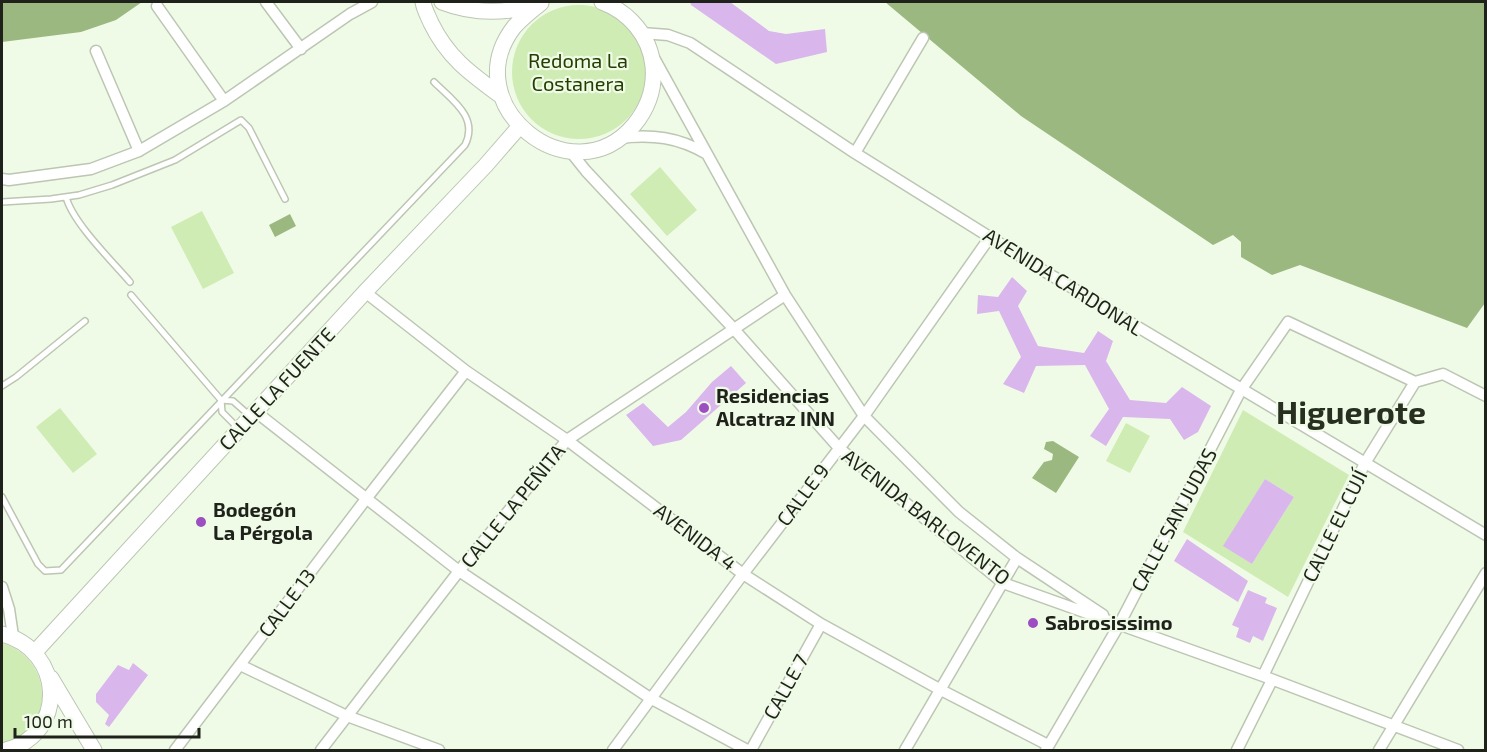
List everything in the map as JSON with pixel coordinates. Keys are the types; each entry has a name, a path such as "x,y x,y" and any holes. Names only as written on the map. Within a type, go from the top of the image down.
{"main road":[{"path":"423,2 436,35 450,56 501,96"},
{"path":"442,2 467,10 492,12 517,10 544,2"},
{"path":"544,2 514,27 505,43 498,78 501,96 512,118 534,139 551,147 570,151 595,148 619,138 639,118 649,99 653,79 650,51 642,33 623,12 602,2"},
{"name":"CALLE LA FUENTE","path":"35,652 519,127"},
{"path":"7,635 35,652 94,750"},
{"path":"6,750 24,742 43,723 51,697 47,671"}],"street":[{"path":"266,2 301,49"},
{"path":"2,179 91,169 138,151 224,101 371,2"},
{"path":"157,6 224,101"},
{"name":"AVENIDA CARDONAL","path":"642,33 668,35 690,43 855,153 990,237 1485,536"},
{"path":"855,153 923,38"},
{"path":"96,51 138,151"},
{"name":"AVENIDA BARLOVENTO","path":"650,51 785,295 864,416 959,512 1017,558 1119,625"},
{"path":"619,138 656,136 674,139 708,154"},
{"name":"AVENIDA BARLOVENTO","path":"570,151 733,328 839,448 1003,583 1268,678 1458,750"},
{"name":"CALLE 9","path":"613,750 743,574 864,416 990,237"},
{"name":"AVENIDA 4","path":"365,292 466,371 567,440 743,574 821,624 1047,748"},
{"name":"CALLE LA PEÑITA","path":"321,750 459,571 567,440 785,295"},
{"name":"CALLE SAN JUDAS","path":"1047,748 1119,625 1241,390 1288,322 1415,382"},
{"name":"CALLE 13","path":"175,750 366,498 466,371"},
{"path":"1415,382 1443,374 1485,396"},
{"name":"CALLE EL CUJÍ","path":"1237,750 1365,463 1415,382"},
{"path":"254,414 459,571 650,698 749,750"},
{"path":"905,750 1017,558"},
{"path":"1379,750 1485,573"},
{"path":"2,587 9,609 7,635"},
{"name":"CALLE 7","path":"749,750 821,624"},
{"path":"240,665 347,716 439,750"}],"lane":[{"path":"2,497 38,564 45,571 61,570 465,145 469,131 468,118 434,82"},
{"path":"2,203 79,195 112,186 175,160 241,120 249,128 285,199"},
{"path":"66,197 68,206 82,225 130,282"},
{"path":"131,296 221,400 222,412 239,429"},
{"path":"2,386 85,321"},
{"path":"221,400 233,401 254,414"}],"green space":[{"name":"Redoma La Costanera","path":"579,5 604,11 626,25 640,47 646,72 640,97 626,119 604,133 579,139 554,133 532,119 518,97 512,72 518,47 532,25 554,11"},
{"path":"660,167 697,210 667,236 630,194"},
{"path":"202,211 234,273 203,289 171,227"},
{"path":"60,408 97,454 73,473 36,427"},
{"path":"1243,410 1349,475 1288,597 1183,532","holes":["1265,479 1294,497 1252,564 1224,546"]},
{"path":"1126,423 1150,436 1130,473 1106,461"},
{"path":"2,643 19,651 32,664 40,679 42,695 40,711 32,725 20,737 2,744"}],"shaded area":[{"path":"2,2 142,2 116,20 81,32 2,42"},
{"path":"885,2 1485,2 1485,303 1467,328 1300,265 1272,275 1241,257 1241,242 1233,235 1213,245 1021,116"},
{"path":"290,214 296,226 275,237 269,225"},
{"path":"1053,441 1079,457 1056,493 1032,478 1044,462 1052,460 1053,454 1044,449 1046,442"}],"building":[{"path":"690,2 730,2 769,31 786,34 825,29 827,52 776,64 691,5"},
{"path":"1012,277 1027,291 1018,306 1038,346 1084,353 1098,331 1113,341 1106,361 1130,400 1166,403 1182,387 1211,406 1198,432 1184,440 1170,419 1123,417 1106,446 1090,436 1109,409 1085,365 1036,366 1024,393 1003,384 1021,357 999,311 977,314 978,295 998,297"},
{"name":"Residencias Alcatraz INN","path":"731,366 746,383 681,440 653,446 626,415 643,403 668,427"},
{"path":"1265,479 1294,497 1252,564 1223,546"},
{"path":"1187,539 1248,581 1238,602 1174,561"},
{"path":"1248,590 1267,598 1265,603 1277,608 1263,641 1253,636 1250,643 1236,637 1239,628 1232,625"},
{"path":"133,663 148,675 109,727 105,724 109,715 96,702 96,694 118,665 129,670"}],"place":[{"name":"Residencias Alcatraz INN","path":"704,408"},
{"name":"Bodegón La Pérgola","path":"201,522"},
{"name":"Sabrosissimo","path":"1033,623"}],"district":[{"name":"Higuerote","path":"1351,413"}]}
